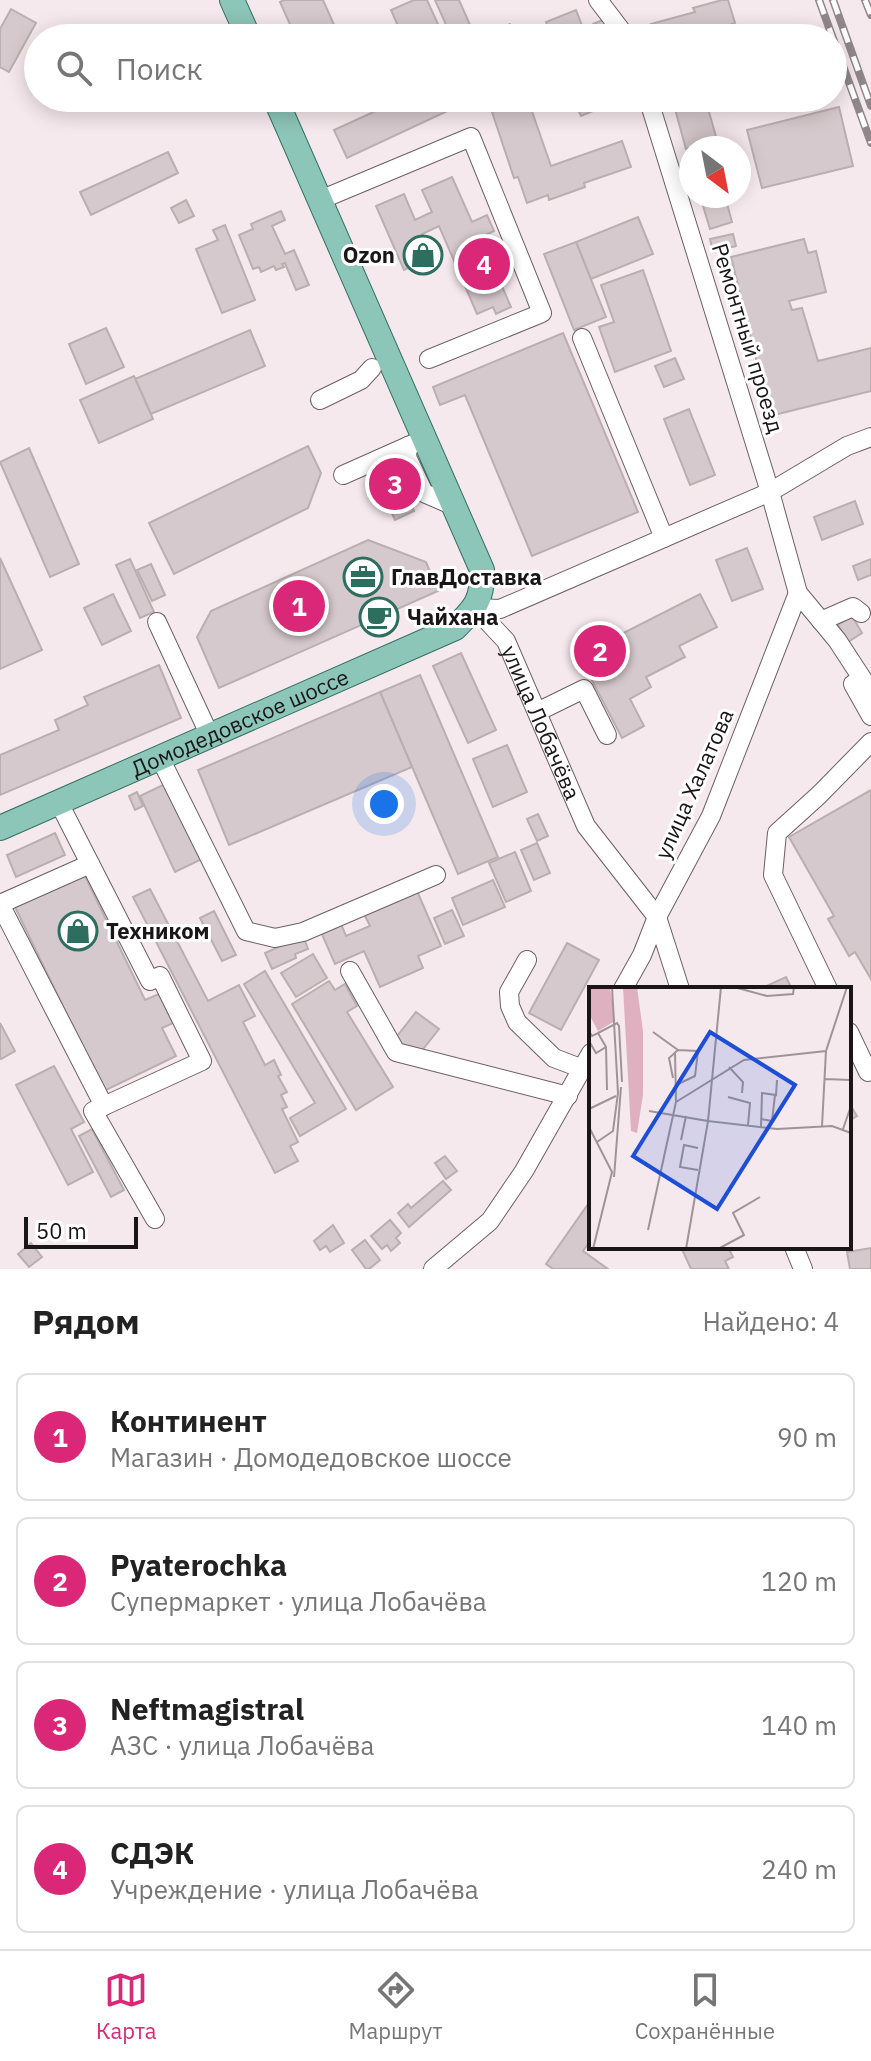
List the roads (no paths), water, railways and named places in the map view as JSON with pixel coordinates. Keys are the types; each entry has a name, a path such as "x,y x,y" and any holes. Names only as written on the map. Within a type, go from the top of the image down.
{"main road":[{"path":"232,0 243,24"},
{"path":"281,112 320,200 416,442 454,506 482,570 483,589 475,608"},
{"name":"Домодедовское шоссе","path":"0,828 455,628 475,608"}],"street":[{"path":"598,0 616,24"},
{"name":"Ремонтный проезд","path":"652,112 770,492 798,593"},
{"path":"320,200 471,137 542,313 429,359"},
{"path":"582,338 664,538"},
{"path":"320,400 361,380 372,368"},
{"path":"475,608 500,609 770,492 846,439 871,437"},
{"path":"343,475 416,442"},
{"path":"798,593 837,640 871,692"},
{"name":"улица Халатова","path":"624,987 711,816 798,593"},
{"path":"821,621 853,607 861,613"},
{"name":"улица Лобачёва","path":"475,608 506,641 586,826 657,917 679,987"},
{"path":"821,621 830,644 871,716"},
{"path":"157,622 210,736"},
{"path":"537,712 584,689 607,735"},
{"path":"827,987 773,875 777,833 871,742"},
{"path":"160,758 246,931 275,938 303,932 436,875"},
{"path":"59,803 150,981 160,976 202,1061 93,1111 155,1219"},
{"path":"90,864 0,904 104,1106"},
{"path":"433,1269 490,1221 524,1171 587,1061 554,1058 517,1022 510,1006 509,992 527,960"},
{"path":"350,971 396,1052 568,1096"},
{"path":"851,1036 868,1072 871,1071"},
{"path":"795,1249 803,1269"}],"railway":[{"path":"819,0 828,24"},
{"path":"833,0 842,24"},
{"path":"865,0 871,15"},
{"path":"847,39 871,106"},
{"path":"847,77 871,143"}],"place":[{"name":"Ozon","path":"423,255"},
{"name":"СДЭК","path":"484,264"},
{"name":"Neftmagistral","path":"395,484"},
{"name":"ГлавДоставка","path":"363,577"},
{"name":"Континент","path":"299,606"},
{"name":"Чайхана","path":"379,617"},
{"name":"Pyaterochka","path":"600,651"},
{"name":"Техником","path":"78,931"}]}
